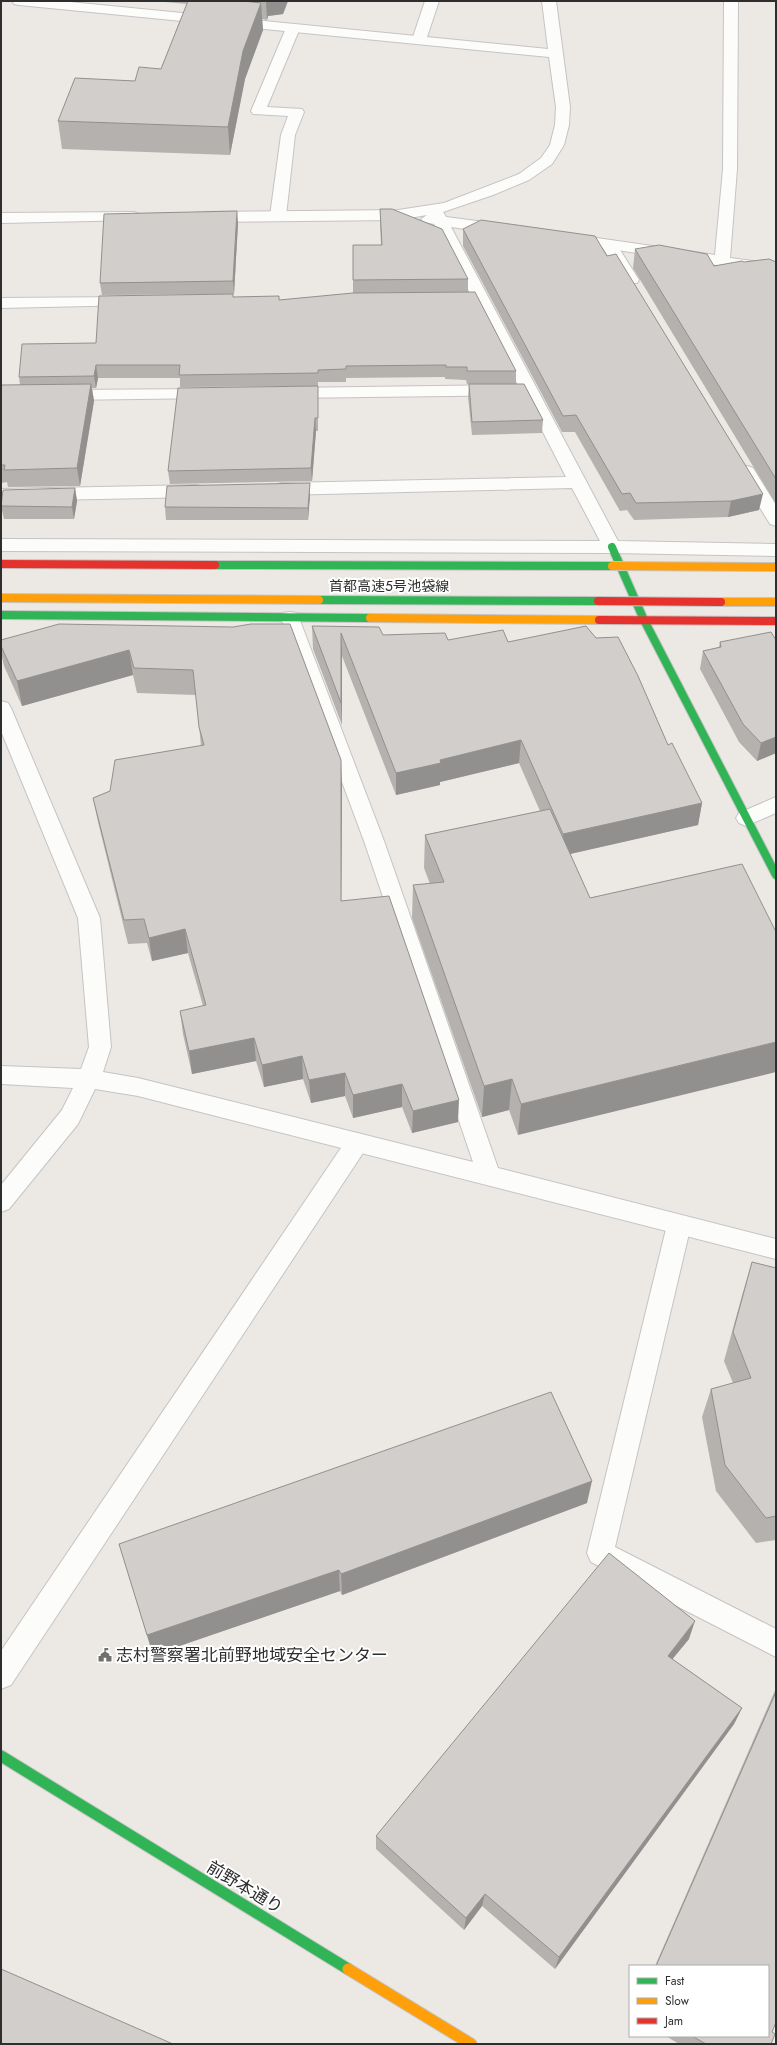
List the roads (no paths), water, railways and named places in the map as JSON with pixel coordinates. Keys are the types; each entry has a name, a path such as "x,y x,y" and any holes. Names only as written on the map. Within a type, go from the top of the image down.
{"main road":[{"path":"612,547 644,620 776,874"},
{"name":"首都高速5号池袋線","path":"1,564 776,568"},
{"name":"首都高速5号池袋線","path":"1,598 776,602"},
{"path":"1,615 776,621"},
{"name":"前野本通り","path":"1,1756 471,2044"}],"street":[{"path":"19,1 556,54"},
{"path":"419,40 432,1"},
{"path":"437,215 447,207 524,177 547,161 557,145 562,125 563,107 549,1"},
{"path":"722,261 730,169 731,1"},
{"path":"278,216 288,135 297,112 258,111 293,28"},
{"path":"437,215 472,298 528,390 612,547"},
{"path":"191,217 437,215 517,232"},
{"path":"1,218 152,217"},
{"path":"556,237 776,269"},
{"path":"610,245 638,292"},
{"path":"1,303 145,301"},
{"path":"272,393 528,390"},
{"path":"49,396 224,394"},
{"path":"740,460 776,520"},
{"path":"262,489 578,482"},
{"path":"1,495 214,490"},
{"path":"1,545 612,547 776,550"},
{"path":"290,618 374,841 489,1176"},
{"path":"1,708 89,918 100,1047 89,1079 70,1117 1,1202"},
{"path":"746,818 776,805"},
{"path":"1,1075 89,1079 138,1087 776,1249"},
{"path":"1,1675 357,1143"},
{"path":"679,1225 600,1553 776,1643"}],"place":[{"name":"志村警察署北前野地域安全センター","path":"105,1655"}]}
